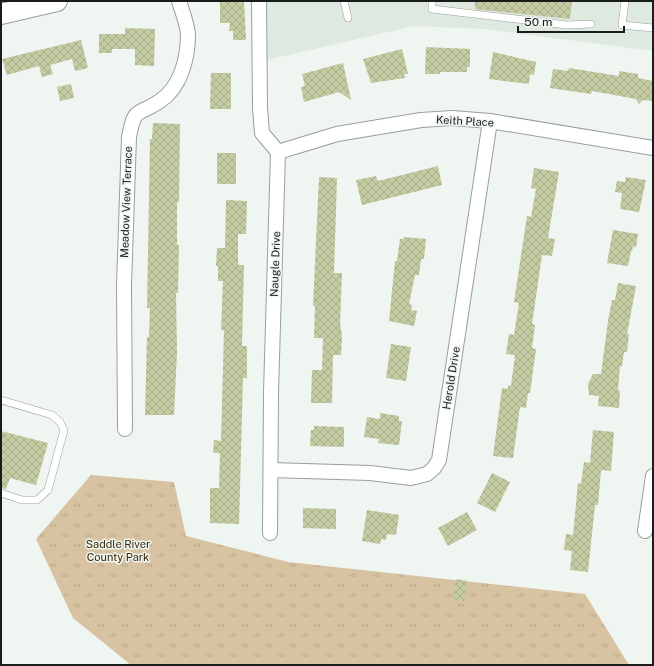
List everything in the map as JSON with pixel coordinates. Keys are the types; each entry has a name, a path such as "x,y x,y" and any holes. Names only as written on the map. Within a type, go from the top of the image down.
{"main road":[{"path":"1,14 57,1"}],"street":[{"name":"Meadow View Terrace","path":"125,429 123,308 129,137 132,120 138,112 161,101 175,86 183,70 187,50 188,32 179,1"},
{"path":"258,1 260,108 262,133 278,152"},
{"name":"Keith Place","path":"278,152 337,134 421,120 452,118 490,122 653,148"},
{"name":"Herold Drive","path":"271,470 370,473 411,478 427,474 434,468 439,460 490,122"},
{"name":"Naugle Drive","path":"270,533 278,152"},
{"path":"645,531 653,476"}],"lane":[{"path":"344,1 348,18"},
{"path":"626,1 622,25 653,28"},
{"path":"432,3 432,9 451,12 567,25 592,24"},
{"path":"1,400 52,415 60,422 64,430 48,490 37,500 22,500 1,494"}],"shaded area":[{"path":"259,1 653,1 653,51 485,29 413,26 259,62"}],"green space":[{"name":"Saddle River County Park","path":"91,475 174,482 186,536 288,562 585,594 629,665 131,665 73,618 36,539"}],"building":[{"path":"220,1 244,1 246,40 233,40 233,31 229,31 230,23 220,23"},
{"path":"475,1 572,1 570,19 475,9"},
{"path":"125,28 155,29 154,66 135,65 135,49 112,49 112,53 99,53 99,34 125,34"},
{"path":"81,40 88,68 75,71 72,59 50,65 53,74 42,77 39,66 7,75 2,59"},
{"path":"426,47 470,49 470,67 467,67 467,72 440,72 440,74 425,74"},
{"path":"402,49 408,74 404,74 405,78 371,83 363,59"},
{"path":"493,52 536,62 534,75 530,74 529,84 489,79"},
{"path":"343,63 351,100 339,92 304,102 301,87 305,86 302,74"},
{"path":"569,68 619,76 619,71 638,74 638,78 653,81 653,101 643,100 639,104 636,99 592,91 591,94 550,88 553,69 568,71"},
{"path":"211,73 231,73 231,109 210,109"},
{"path":"71,84 74,98 60,101 57,87"},
{"path":"153,123 180,124 179,202 177,202 177,245 179,245 178,293 176,293 177,352 174,415 145,415 147,337 149,337 150,308 147,308 150,139 152,139"},
{"path":"217,153 236,153 236,184 217,184"},
{"path":"438,166 442,185 362,205 356,180 376,176 378,181"},
{"path":"534,168 559,172 548,238 555,239 552,256 542,255 532,324 535,325 532,348 536,349 530,393 528,393 526,408 520,407 513,458 493,456 502,388 508,389 508,385 511,386 515,355 506,354 509,334 514,335 519,303 514,302 527,216 531,217 536,189 531,188"},
{"path":"319,177 337,178 334,273 342,273 340,323 342,336 341,355 333,355 332,403 311,403 312,370 322,370 323,338 314,338 315,306 313,306"},
{"path":"626,177 646,180 639,212 620,209 622,193 615,192 617,181 625,182"},
{"path":"226,200 247,201 246,234 238,234 238,262 239,265 244,265 242,346 247,346 247,378 243,378 239,524 210,523 210,488 219,488 220,453 213,453 214,440 221,441 224,330 221,330 223,281 218,281 218,266 216,266 217,248 225,248"},
{"path":"613,230 638,234 636,247 633,246 628,266 607,263"},
{"path":"404,237 426,239 424,259 421,259 419,275 415,275 409,304 412,305 411,310 417,311 414,326 389,321 395,261 397,261 400,239 403,239"},
{"path":"618,283 636,286 627,334 629,334 627,352 624,352 622,366 620,366 618,390 620,391 619,408 598,406 599,396 589,395 588,384 593,374 601,374 608,321 612,300 615,300"},
{"path":"391,344 411,347 406,381 386,378"},
{"path":"380,413 399,416 399,421 402,421 399,445 378,443 379,439 364,437 367,417 380,419"},
{"path":"314,426 344,427 344,447 310,446 311,430 314,430"},
{"path":"593,430 614,432 611,471 601,470 598,505 595,505 588,572 570,570 572,551 564,550 566,534 573,535 578,483 581,484 584,462 590,463"},
{"path":"1,431 48,443 36,485 10,478 6,489 1,488"},
{"path":"492,473 510,482 495,512 477,503"},
{"path":"303,508 336,509 336,529 303,528"},
{"path":"367,510 399,515 396,535 387,534 386,540 381,539 380,544 362,541"},
{"path":"467,512 477,530 448,546 438,528"},
{"path":"456,579 467,581 464,601 453,599"}]}
